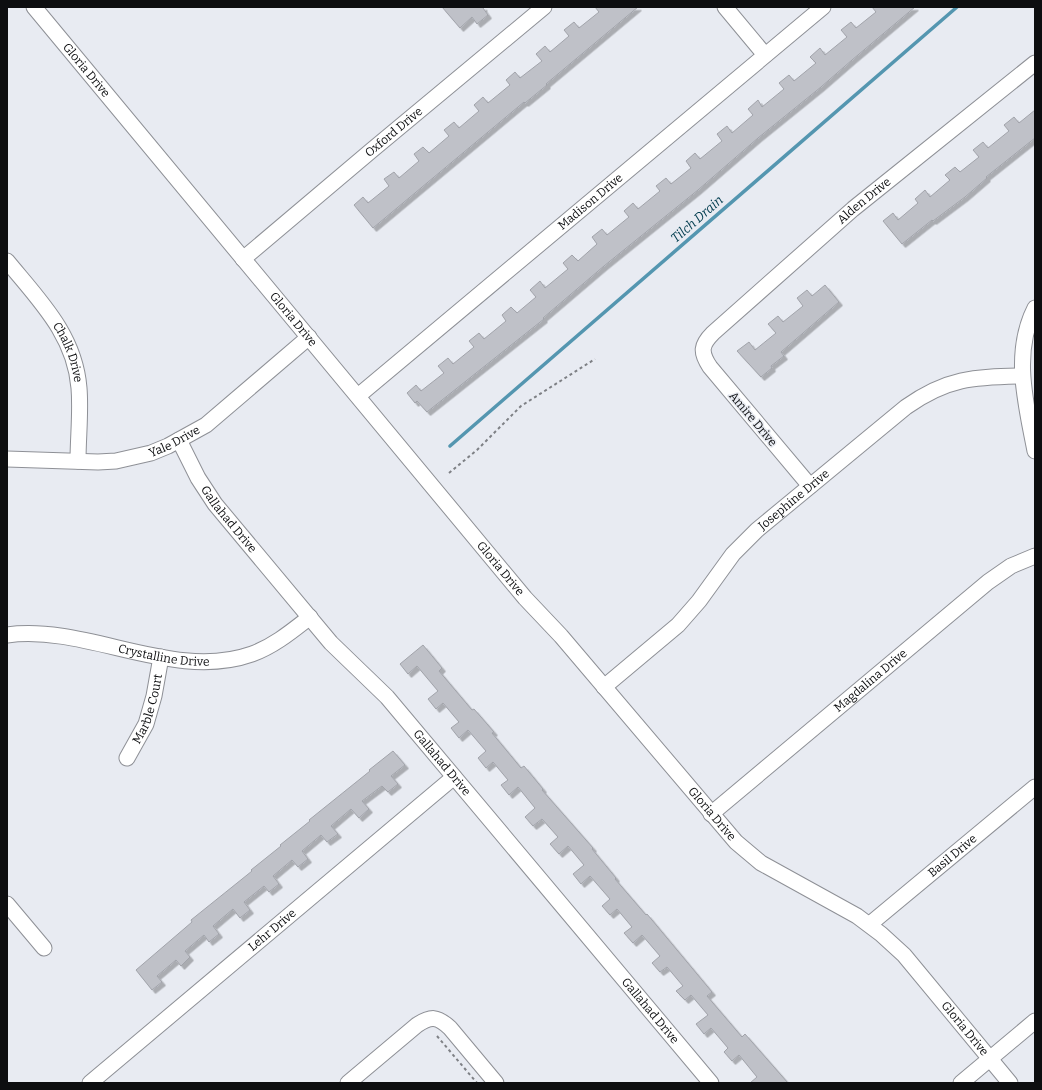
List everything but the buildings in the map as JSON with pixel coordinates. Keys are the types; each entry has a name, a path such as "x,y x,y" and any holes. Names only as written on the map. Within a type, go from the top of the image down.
{"street":[{"name":"Gloria Drive","path":"34,7 525,598 561,636 736,842 761,863 775,872 840,905 870,924 893,944 904,955 1010,1083"},
{"name":"Oxford Drive","path":"244,259 544,7"},
{"path":"726,7 765,55"},
{"name":"Madison Drive","path":"358,396 823,7"},
{"name":"Alden Drive","path":"703,349 707,340 713,333 853,210 1035,62"},
{"name":"Chalk Drive","path":"7,261 56,321 70,347 79,389 78,461"},
{"path":"1035,308 1024,343 1022,376 1035,451"},
{"name":"Yale Drive","path":"7,460 116,461 168,446 206,425 309,337"},
{"name":"Amire Drive","path":"703,349 705,360 710,367 810,486"},
{"name":"Josephine Drive","path":"604,686 678,626 699,601 733,554 757,530 906,406 944,385 968,379 992,376 1022,376"},
{"name":"Gallahad Drive","path":"180,440 198,478 215,504 342,654 387,696 711,1083"},
{"name":"Magdalina Drive","path":"711,814 988,582 1011,566 1035,556"},
{"name":"Crystalline Drive","path":"7,635 53,635 161,657 210,662 224,661 252,654 277,642 310,617"},
{"name":"Marble Court","path":"127,758 146,724 154,696 161,657"},
{"name":"Lehr Drive","path":"90,1083 454,777"},
{"name":"Basil Drive","path":"870,924 1035,787"},
{"path":"7,904 44,948"},
{"path":"348,1083 424,1020 433,1024 443,1021 496,1083"},
{"path":"961,1083 1035,1021"}],"path":[{"path":"449,473 477,450 521,406 595,360"},
{"path":"433,1024 476,1083"}],"waterway":[{"name":"Tilch Drain","path":"450,446 957,7"}]}
